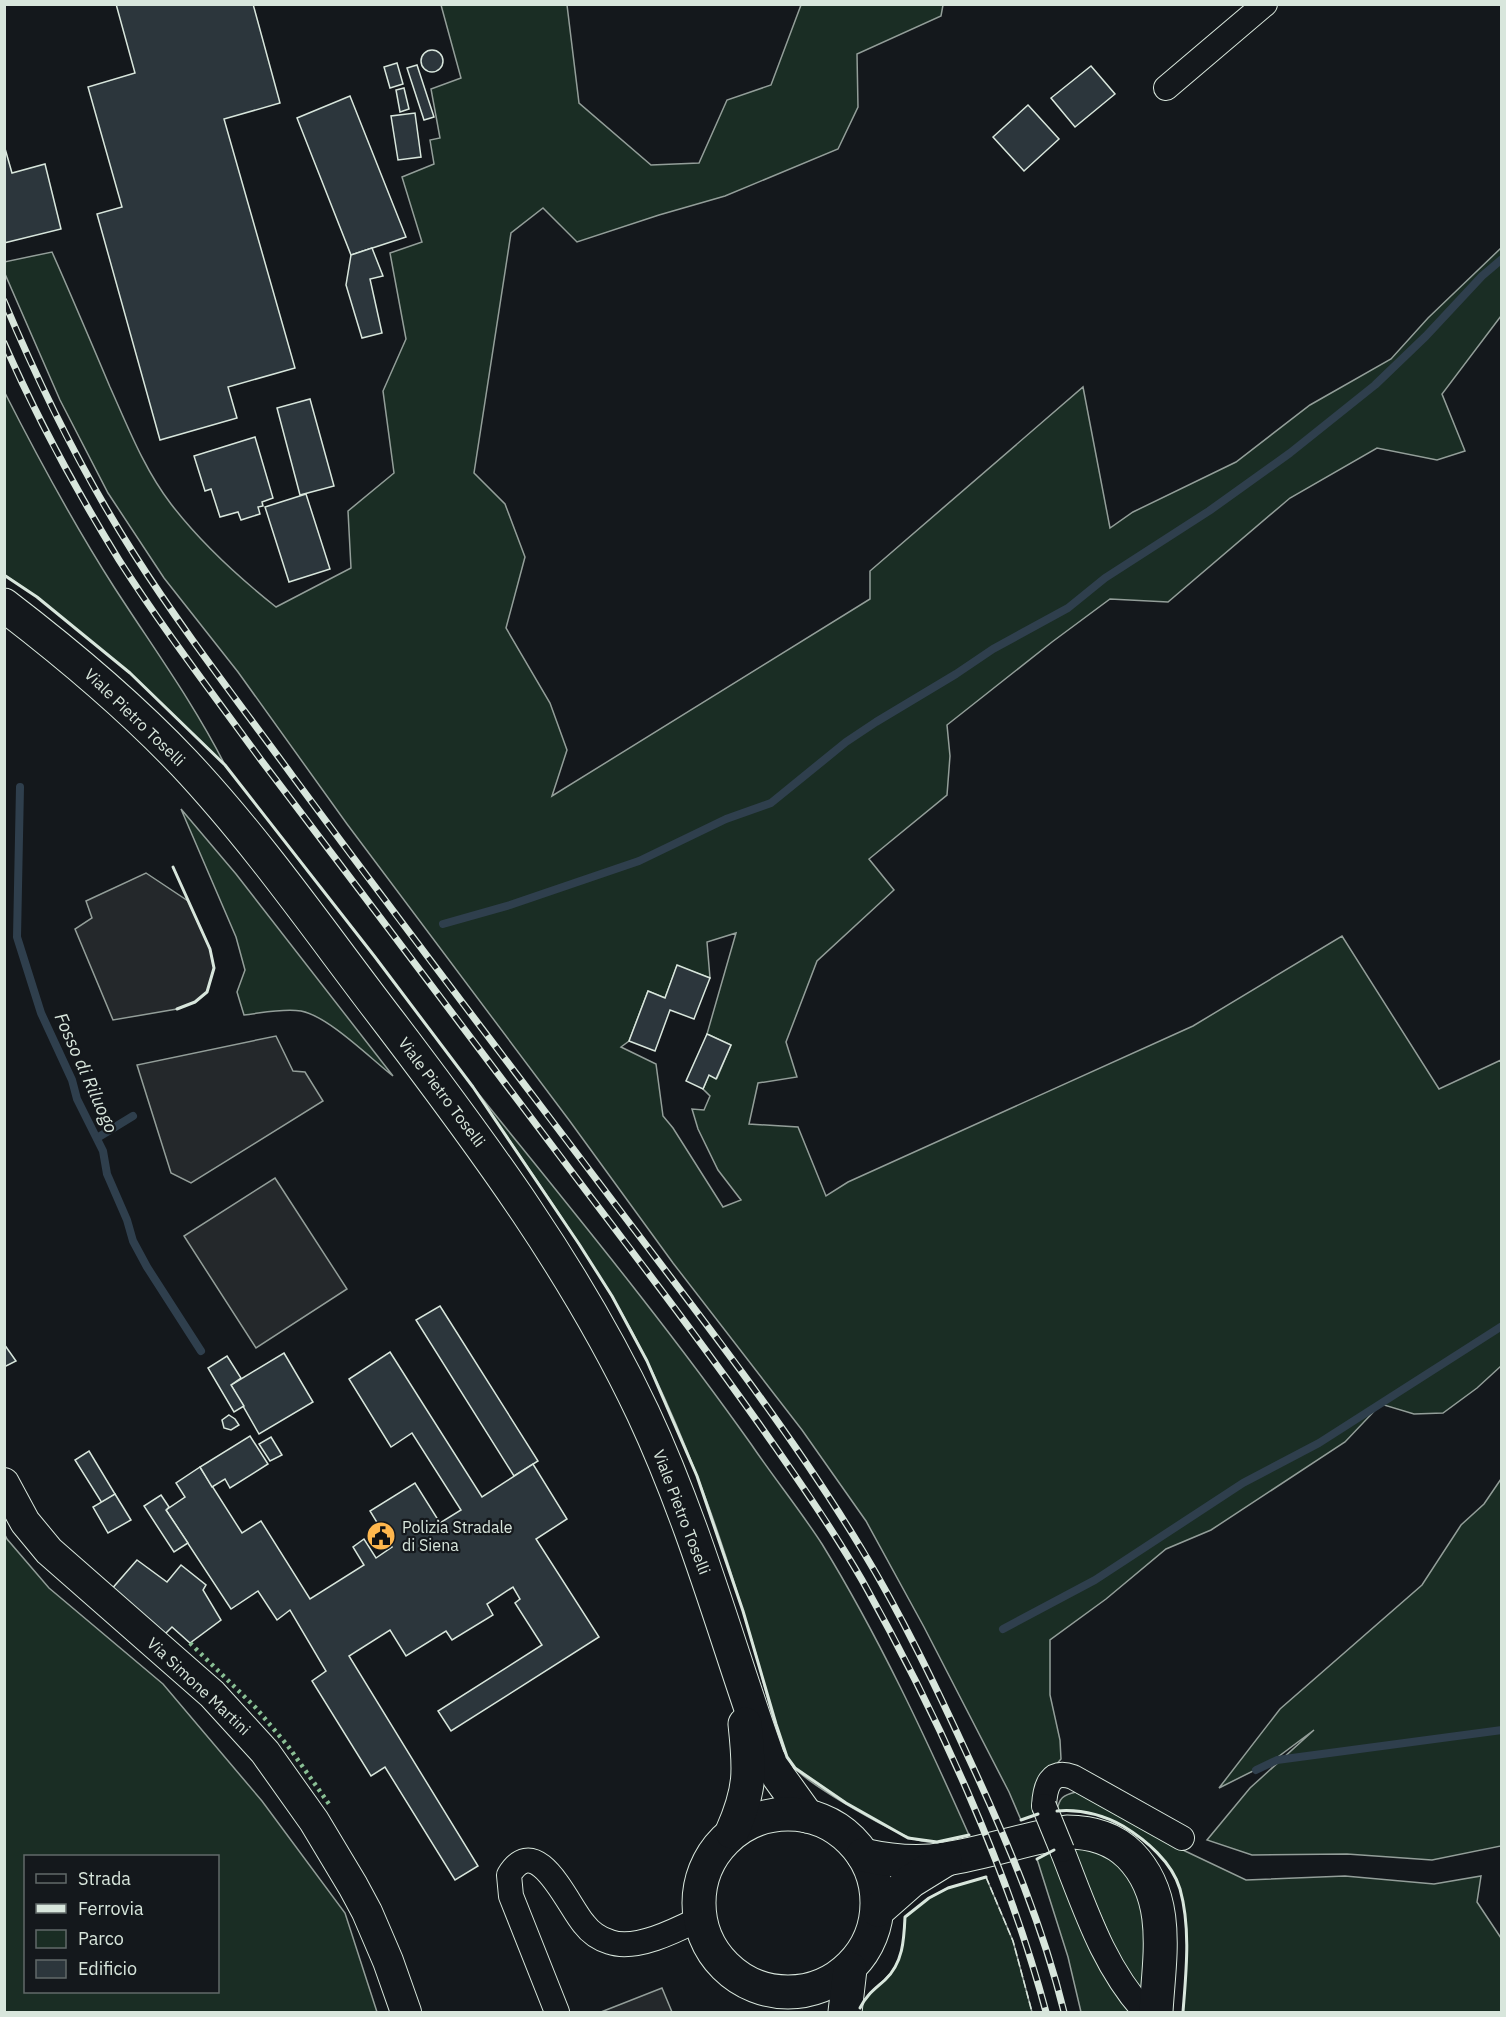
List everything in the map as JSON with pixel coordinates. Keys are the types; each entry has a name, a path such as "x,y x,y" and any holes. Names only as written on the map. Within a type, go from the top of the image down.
{"main road":[{"name":"Viale Pietro Toselli","path":"4,605 66,653 127,706 212,794 296,900 503,1175 582,1298 644,1415 693,1539 768,1758 807,1816"},
{"name":"Viale Pietro Toselli","path":"732,1832 746,1795 748,1772 740,1675"},
{"name":"Viale Pietro Toselli","path":"770,1816 807,1816 843,1834 863,1856 871,1868 875,1882 878,1910 870,1944 850,1969 816,1987 785,1992 777,2001 722,1961 707,1942 699,1919 698,1894 706,1866 732,1832 744,1824 770,1816"},
{"path":"863,1856 904,1861 945,1860 1066,1832 1086,1832 1102,1837 1124,1849 1144,1872 1157,1903 1160,1927 1156,2013"},
{"path":"878,1910 911,1881 945,1860"},
{"path":"845,2013 850,1969"}],"street":[{"path":"1166,88 1265,4"},
{"name":"Via Simone Martini","path":"4,1484 25,1522 49,1551 212,1694 270,1759 314,1821 367,1912 388,1961 406,2013"},
{"path":"1145,2013 1117,1976 1103,1952 1044,1806 1045,1792 1055,1776 1066,1774 1182,1838"},
{"path":"557,2013 511,1896 509,1875 515,1866 531,1861 541,1864 548,1870 583,1923 594,1934 610,1942 625,1944 637,1942 667,1934 699,1919"}],"green space":[{"path":"441,5 567,5 579,103 651,165 699,163 727,100 771,85 801,5 943,5 941,16 857,54 858,107 838,149 725,196 577,242 543,208 511,233 474,473 505,504 525,557 506,628 550,703 567,750 552,796 870,599 870,571 1083,387 1110,528 1133,512 1236,462 1310,405 1391,359 1428,318 1501,248 1501,316 1442,394 1465,451 1437,460 1377,448 1290,498 1168,602 1110,599 947,725 950,756 947,795 869,859 894,890 817,961 786,1042 797,1077 758,1083 749,1124 798,1127 826,1196 848,1182 1193,1026 1342,936 1439,1089 1501,1060 1501,1366 1477,1388 1443,1413 1414,1414 1381,1404 1345,1442 1211,1530 1166,1549 1106,1599 1050,1640 1050,1695 1060,1740 1061,1759 1038,1786 1039,1814 1021,1820 1009,1792 924,1627 866,1521 802,1430 673,1263 347,824 238,672 164,578 108,493 60,400 5,274 4,262 52,252 130,432 161,491 207,546 276,607 351,568 348,511 394,473 383,391 406,339 390,253 422,242 402,177 434,164 430,140 440,138 431,89 461,78","holes":["736,933 707,1034 731,1045 717,1078 709,1075 703,1089 710,1096 704,1110 692,1109 698,1129 718,1170 741,1200 723,1207 663,1116 656,1064 621,1047 629,1041 648,991 665,998 677,966 710,978 707,942"]},
{"path":"4,391 84,539 186,697 225,765 130,673 37,597 5,575"},
{"path":"181,809 236,874 393,1076 336,1029 312,1014 287,1010 244,1015 237,992 245,970 236,937"},
{"path":"473,1087 615,1263 684,1353 822,1544 863,1615 900,1687 969,1835 934,1842 911,1838 835,1798 803,1775 788,1758 777,1730 756,1654 713,1520 688,1453 658,1384 595,1268"},
{"path":"1501,1479 1501,1846 1432,1860 1347,1854 1252,1855 1207,1840 1250,1788 1314,1730 1271,1762 1219,1788 1280,1709 1422,1585 1461,1525 1484,1504"},
{"path":"4,1533 49,1588 163,1684 262,1801 345,1913 377,2012 5,2012"},
{"path":"1076,1792 1185,1851 1246,1880 1345,1876 1434,1884 1481,1876 1477,1902 1501,1938 1501,2012 1183,2012 1187,1935 1186,1919 1176,1879 1157,1853 1123,1826 1091,1814 1057,1811 1062,1798"},
{"path":"1071,1847 1096,1849 1124,1866 1146,1915 1144,1984 1141,1990 1131,1985"},
{"path":"1054,1850 1136,2012 1081,2012 1068,1957 1037,1859"},
{"path":"986,1877 1013,1941 1032,2012 859,2012 866,1998 896,1966 903,1943 905,1917 929,1898 948,1888"}],"shaded area":[{"path":"146,873 188,901 210,949 214,968 207,992 195,1002 177,1009 113,1020 75,929 92,918 86,901"},
{"path":"276,1036 293,1071 305,1072 323,1101 191,1183 171,1173 137,1065"},
{"path":"275,1178 347,1289 256,1348 184,1236"},
{"path":"662,1988 672,2012 601,2012"}],"building":[{"path":"116,4 253,4 280,103 224,119 295,368 228,387 237,418 160,440 97,214 122,207 88,87 135,73"},
{"path":"432,50 440,53 443,61 440,69 432,72 424,69 421,61 424,53"},
{"path":"397,63 403,84 390,88 384,67"},
{"path":"417,65 434,117 424,120 407,68"},
{"path":"1091,66 1115,94 1075,127 1051,98"},
{"path":"404,88 409,109 400,112 396,90"},
{"path":"350,96 406,237 351,255 297,118"},
{"path":"1028,105 1059,139 1024,171 993,137"},
{"path":"415,113 421,157 398,160 391,116"},
{"path":"4,145 12,173 45,164 61,229 4,243"},
{"path":"372,248 383,276 370,279 382,333 362,338 346,285 351,255"},
{"path":"310,399 334,486 300,495 277,408"},
{"path":"255,437 273,498 262,502 263,506 258,507 260,514 241,520 238,512 220,517 211,489 205,491 194,456"},
{"path":"306,494 330,569 289,582 265,507"},
{"path":"677,965 710,978 694,1019 670,1010 655,1051 629,1041 648,991 665,998"},
{"path":"707,1034 731,1045 716,1079 709,1075 703,1089 686,1081"},
{"path":"440,1306 538,1461 514,1476 416,1320"},
{"path":"4,1344 16,1361 4,1367"},
{"path":"390,1352 482,1497 533,1464 567,1519 536,1539 599,1637 451,1731 438,1711 542,1645 515,1603 520,1599 513,1587 487,1604 493,1615 452,1640 446,1631 406,1656 390,1630 349,1656 478,1866 455,1880 385,1767 371,1776 312,1681 326,1671 290,1610 277,1620 258,1591 231,1609 166,1510 185,1497 176,1483 200,1467 242,1533 261,1521 310,1599 364,1565 353,1547 364,1539 376,1558 392,1547 370,1511 415,1483 440,1523 461,1510 412,1433 391,1447 349,1379"},
{"path":"284,1353 313,1402 259,1434 231,1385"},
{"path":"227,1356 241,1378 231,1385 244,1406 234,1412 208,1368"},
{"path":"229,1415 239,1425 231,1430 224,1428 222,1420"},
{"path":"250,1436 268,1464 230,1488 225,1479 212,1487 200,1467"},
{"path":"271,1437 282,1455 270,1461 259,1444"},
{"path":"89,1451 115,1494 102,1503 75,1460"},
{"path":"115,1494 131,1520 108,1533 93,1507"},
{"path":"161,1495 169,1507 166,1510 188,1543 174,1552 144,1506"},
{"path":"137,1560 167,1582 181,1565 206,1585 203,1590 221,1620 190,1643 172,1627 164,1635 110,1591"}],"waterway":[{"path":"443,924 510,905 639,861 726,819 771,803 846,742 993,649 1068,608 1105,578 1209,511 1290,453 1375,385 1426,336 1482,276 1502,259"},
{"name":"Fosso di Riluogo","path":"20,787 17,937 41,1013 72,1080 77,1099 103,1151 107,1174 127,1220 133,1241 201,1351"},
{"path":"97,1138 133,1116"},
{"path":"1003,1629 1095,1580 1243,1483 1319,1443 1502,1326"},
{"path":"1256,1770 1277,1760 1502,1730"}],"railway":[{"path":"4,301 48,399 80,462 115,524 172,611 373,884 741,1371 803,1458 861,1548 920,1655 999,1825 1046,1949 1064,2012"},
{"path":"4,343 72,480 119,560 153,611 261,760 707,1352 842,1546 890,1630 967,1791 1011,1901 1046,2012"}],"hedge":[{"path":"190,1643 256,1708 288,1746 329,1804"}],"fence":[{"path":"986,1877 1013,1941 1032,2012"}],"wall":[{"path":"4,575 37,597 130,673 225,765 473,1087 579,1244 612,1296 647,1361 697,1476 743,1611 787,1757 795,1768 846,1803 908,1838 937,1842 969,1835"},
{"path":"173,867 210,949 214,968 207,992 195,1002 177,1009"},
{"path":"1057,1811 1091,1814 1123,1826 1149,1845 1171,1870 1180,1889 1186,1919 1187,1950 1183,2012"},
{"path":"1021,1820 1038,1814"},
{"path":"1037,1859 1054,1850"},
{"path":"860,2008 896,1966 903,1943 905,1917 929,1898 948,1888 986,1877"}],"place":[{"name":"Polizia Stradale di Siena","path":"381,1536"}]}
